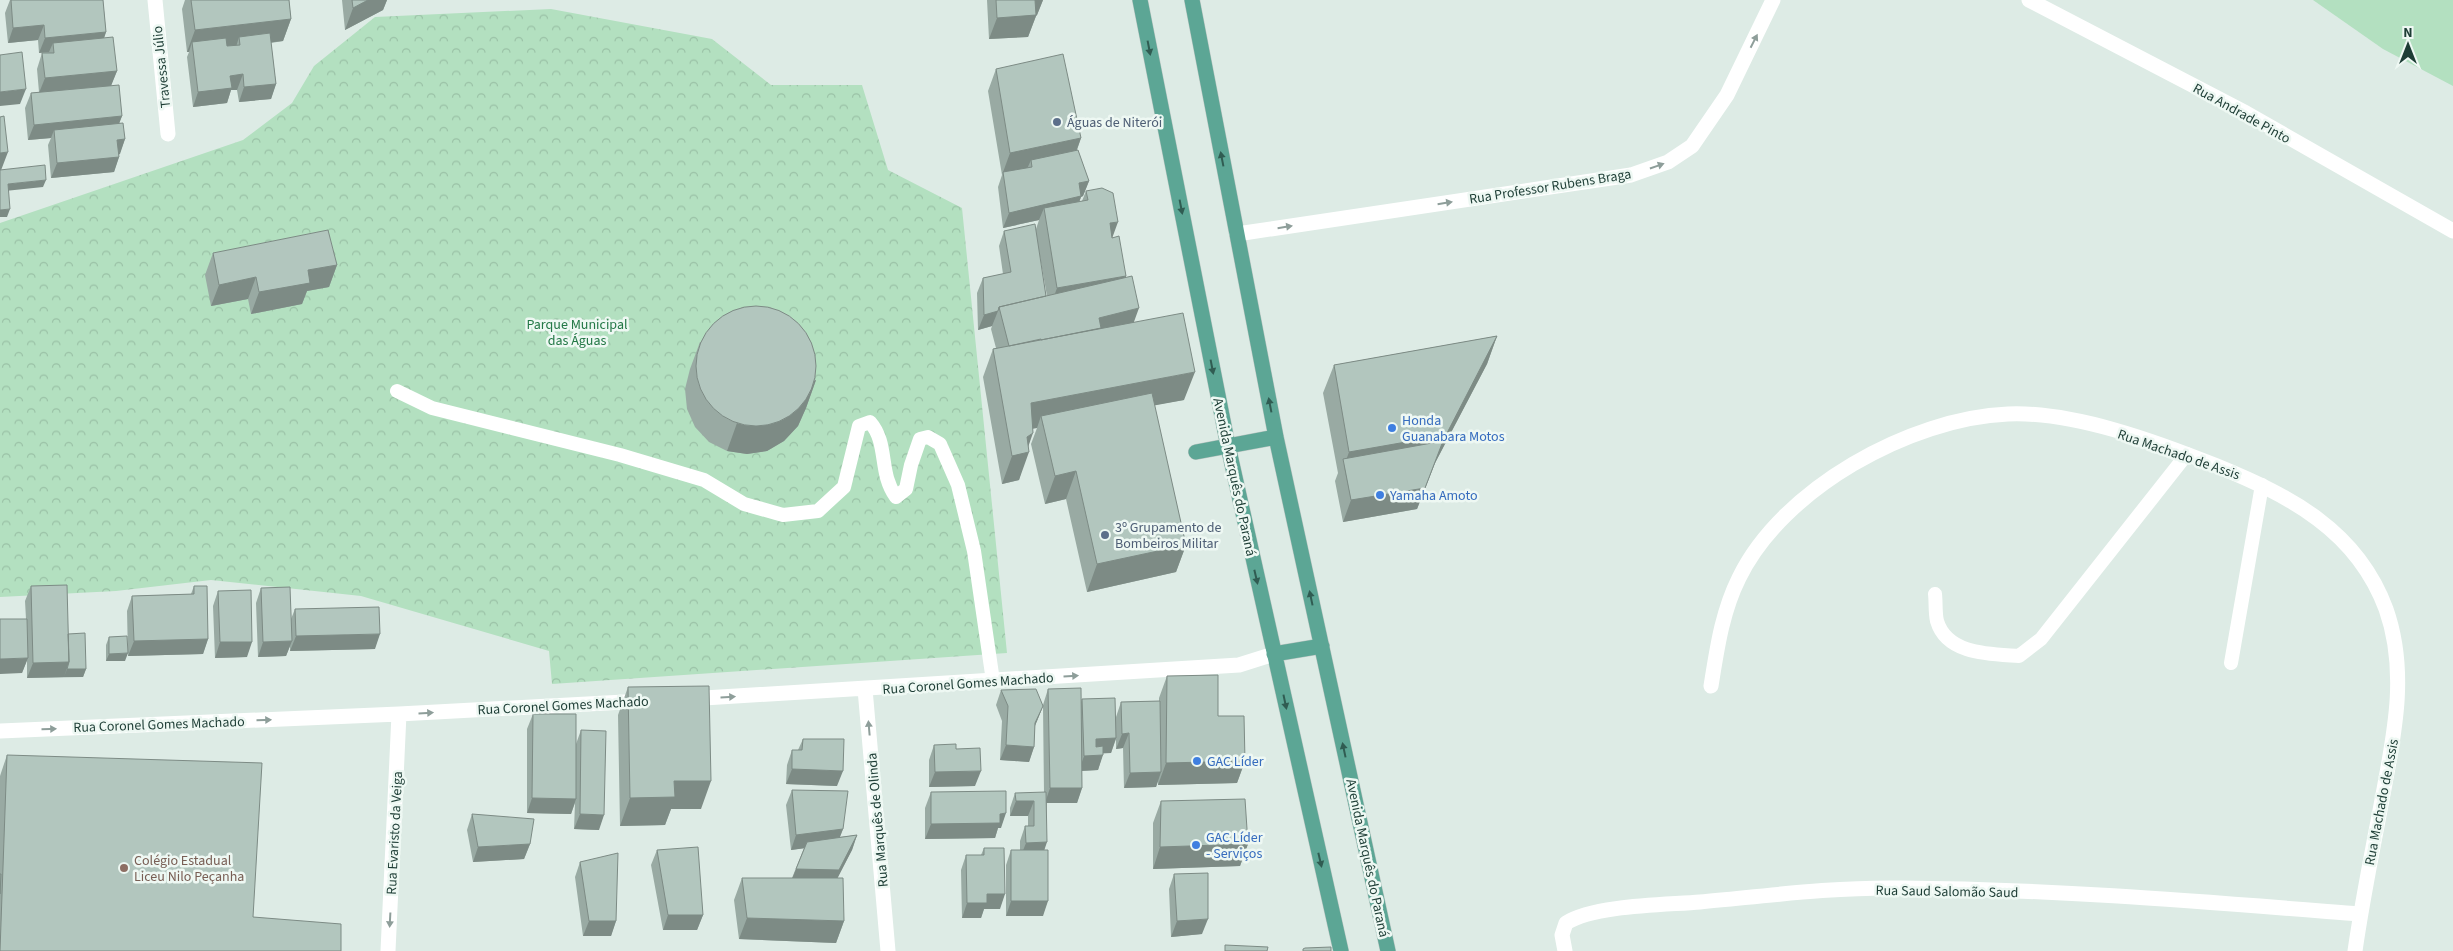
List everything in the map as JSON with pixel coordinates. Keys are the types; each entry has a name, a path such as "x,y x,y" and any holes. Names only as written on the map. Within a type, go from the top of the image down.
{"main road":[{"name":"Avenida Marquês do Paraná","path":"1140,0 1228,446 1341,951"},
{"name":"Avenida Marquês do Paraná","path":"1192,0 1276,437 1388,951"},
{"path":"1196,452 1276,437"},
{"path":"1274,654 1322,646"}],"street":[{"name":"Travessa Júlio","path":"155,0 168,134"},
{"name":"Rua Professor Rubens Braga","path":"1237,234 1631,175 1668,162 1692,146 1707,126 1727,95 1773,0"},
{"name":"Rua Andrade Pinto","path":"2029,0 2246,113 2453,231"},
{"name":"Rua Machado de Assis","path":"1711,686 1720,630 1738,578 1766,535 1800,502 1860,458 1909,437 1958,422 2008,414 2058,417 2104,428 2187,454 2262,485 2299,504 2339,537 2369,571 2386,611 2394,641 2399,682 2395,731 2360,914 2355,951"},
{"name":"Rua Coronel Gomes Machado","path":"677,699 1239,665 1274,654"},
{"name":"Rua Marquês de Olinda","path":"865,689 888,951"},
{"name":"Rua Coronel Gomes Machado","path":"0,731 399,714 657,700"},
{"name":"Rua Evaristo da Veiga","path":"388,951 399,714"},
{"name":"Rua Saud Salomão Saud","path":"1564,951 1562,935 1566,923 1575,917 1634,907 1831,891 1899,888 2127,896 2360,914"}],"lane":[{"path":"398,392 432,408 620,454 704,480 744,504 783,515 818,511 844,488 859,426 870,422 878,432 887,486 896,498 906,489 920,439 928,437 940,444 958,485 974,551 993,681"},
{"path":"1936,594 1937,621 1944,634 1963,649 2019,656 2041,639 2187,454"},
{"path":"2231,663 2262,485"}],"green space":[{"path":"2313,0 2453,0 2453,86 2383,49"},
{"name":"Parque Municipal das Águas","path":"551,9 712,39 771,85 862,85 888,170 962,208 1007,653 552,684 549,651 361,596 211,580 116,591 0,597 0,223 243,140 292,103 314,66 375,17"}],"building":[{"path":"11,0 103,0 106,32 45,38 44,25 13,28"},
{"path":"191,0 289,0 291,19 195,30"},
{"path":"352,0 368,0 353,8"},
{"path":"996,0 1035,0 1036,15 997,18"},
{"path":"270,33 276,84 244,87 243,74 230,76 232,88 198,92 192,42 226,38 227,46 240,45 239,37"},
{"path":"113,37 117,71 45,78 42,53 54,53 53,43"},
{"path":"22,52 26,89 0,92 0,55"},
{"path":"1063,54 1081,138 1010,153 996,69"},
{"path":"119,85 122,116 34,125 31,93"},
{"path":"4,116 8,152 0,153 0,117"},
{"path":"123,123 125,139 117,140 119,157 57,163 54,130"},
{"path":"1078,150 1089,181 1079,183 1081,196 1009,213 1003,172 1032,167 1031,160"},
{"path":"45,165 46,180 8,184 10,209 0,210 0,170"},
{"path":"1102,188 1113,193 1118,222 1110,223 1112,238 1119,236 1126,276 1057,288 1044,208 1088,200 1086,191"},
{"path":"1035,224 1046,296 999,307 998,311 984,315 983,278 1011,272 1004,231"},
{"path":"328,230 337,265 308,270 310,283 259,292 256,277 219,285 213,253"},
{"path":"1132,276 1139,308 1099,318 1101,328 1009,346 999,307"},
{"path":"756,306 779,310 799,323 812,343 816,366 812,389 799,409 779,422 756,426 733,422 713,409 700,389 696,366 700,343 713,323 733,310"},
{"path":"1183,313 1195,372 1031,403 1033,433 1027,437 1029,452 1012,456 993,349"},
{"name":"Honda Guanabara Motos","path":"1497,336 1446,435 1349,452 1334,365"},
{"path":"1152,393 1186,545 1097,564 1076,471 1055,476 1041,416"},
{"path":"1443,441 1425,488 1351,500 1343,459"},
{"path":"67,585 69,662 33,663 31,586"},
{"path":"194,586 207,586 208,639 134,641 132,596 194,594"},
{"path":"290,587 292,641 263,642 261,588"},
{"path":"251,590 252,642 220,642 218,591"},
{"path":"379,607 380,634 296,636 295,609"},
{"path":"0,619 27,619 28,658 0,659"},
{"path":"85,633 86,669 67,669 69,662 68,634"},
{"path":"127,636 128,653 109,654 109,637"},
{"name":"GAC Líder","path":"1218,675 1218,716 1244,716 1245,761 1166,763 1167,676"},
{"path":"709,686 711,781 674,781 675,797 630,798 628,687"},
{"path":"1081,688 1082,788 1050,788 1048,689"},
{"path":"1036,689 1043,706 1035,723 1034,747 1006,745 1008,706 1001,690"},
{"path":"1115,698 1116,738 1096,739 1096,747 1103,746 1103,755 1084,756 1082,699"},
{"path":"1160,701 1161,772 1130,773 1129,733 1122,734 1121,702"},
{"path":"533,714 576,714 576,799 532,798"},
{"path":"581,730 606,731 604,815 580,814"},
{"path":"803,739 844,739 843,771 792,769 792,750 802,750"},
{"path":"956,744 956,749 980,748 981,771 935,772 934,745"},
{"name":"Colégio Estadual Liceu Nilo Peçanha","path":"7,755 262,763 253,917 341,924 341,951 0,951"},
{"path":"792,790 848,791 843,829 796,835"},
{"path":"1006,791 1006,813 1000,814 1000,823 931,824 931,792"},
{"path":"1046,792 1047,842 1026,843 1025,826 1034,826 1034,801 1016,801 1015,793"},
{"path":"1245,799 1248,844 1160,847 1161,801"},
{"path":"472,814 534,819 530,844 478,847"},
{"path":"857,835 839,870 796,869 807,842"},
{"path":"698,847 703,915 668,915 657,850"},
{"path":"984,848 1004,848 1005,894 987,894 987,903 967,903 966,855 984,855"},
{"path":"1011,850 1048,850 1048,901 1011,901"},
{"path":"618,853 616,921 589,921 580,862"},
{"path":"1208,873 1208,919 1177,921 1174,874"},
{"path":"742,878 843,878 844,921 747,918"},
{"path":"1225,945 1268,947 1267,951 1225,951"},
{"path":"1331,947 1331,951 1303,951 1305,948"}],"place":[{"name":"Águas de Niterói","path":"1057,122"},
{"name":"Honda Guanabara Motos","path":"1392,428"},
{"name":"Yamaha Amoto","path":"1380,495"},
{"name":"3º Grupamento de Bombeiros Militar","path":"1105,535"},
{"name":"GAC Líder","path":"1197,761"},
{"name":"GAC Líder - Serviços","path":"1196,845"},
{"name":"Colégio Estadual Liceu Nilo Peçanha","path":"124,868"}]}
